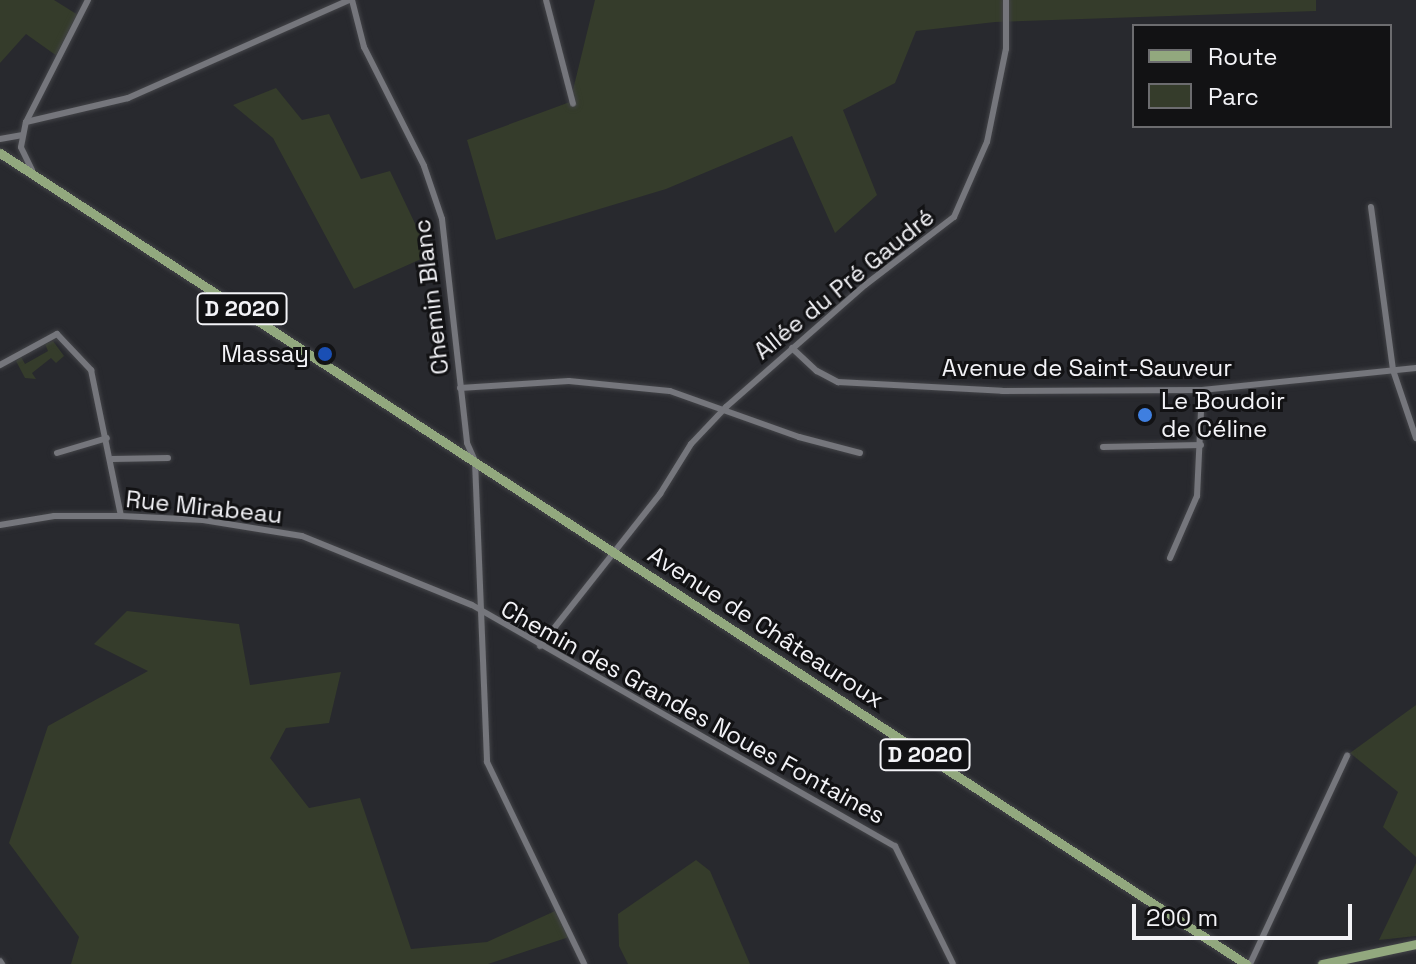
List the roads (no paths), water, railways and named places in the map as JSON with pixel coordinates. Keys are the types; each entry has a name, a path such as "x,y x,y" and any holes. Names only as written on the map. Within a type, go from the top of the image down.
{"main road":[{"name":"D 2020","path":"4,156 32,170 475,461"},
{"name":"Avenue de Châteauroux","path":"475,461 1238,962"},
{"path":"1322,964 1416,944"},
{"path":"1334,964 1345,957"},
{"name":"D 2020","path":"1238,962 1248,964"}],"street":[{"path":"32,170 21,147 26,122 88,0"},
{"path":"26,122 128,98 351,0"},
{"name":"Chemin Blanc","path":"351,0 364,47 424,166 442,219 460,388 475,461 485,615 487,762 584,964"},
{"path":"546,0 573,104"},
{"name":"Allée du Pré Gaudré","path":"540,646 615,552 691,444 726,407 792,348 954,217 987,142 1006,49 1006,0"},
{"path":"0,139 23,135"},
{"path":"4,156 21,147"},
{"path":"1371,207 1393,370 1416,438"},
{"path":"0,365 57,334 91,370 112,459 121,516"},
{"name":"Avenue de Saint-Sauveur","path":"792,348 817,371 838,382 1002,391 1202,390 1416,368"},
{"path":"460,388 602,381 670,391 726,407 799,437 860,453"},
{"path":"1170,558 1197,496 1202,390"},
{"path":"57,453 107,438"},
{"path":"1103,447 1201,445"},
{"path":"112,459 168,458"},
{"name":"Rue Mirabeau","path":"0,525 54,516 121,516 203,520 302,536 445,594 485,615"},
{"name":"Chemin des Grandes Noues Fontaines","path":"485,615 895,846 953,964"},
{"path":"1248,964 1347,756"}],"place":[{"name":"Massay","path":"325,354"},
{"name":"Le Boudoir de Céline","path":"1145,415"}]}
